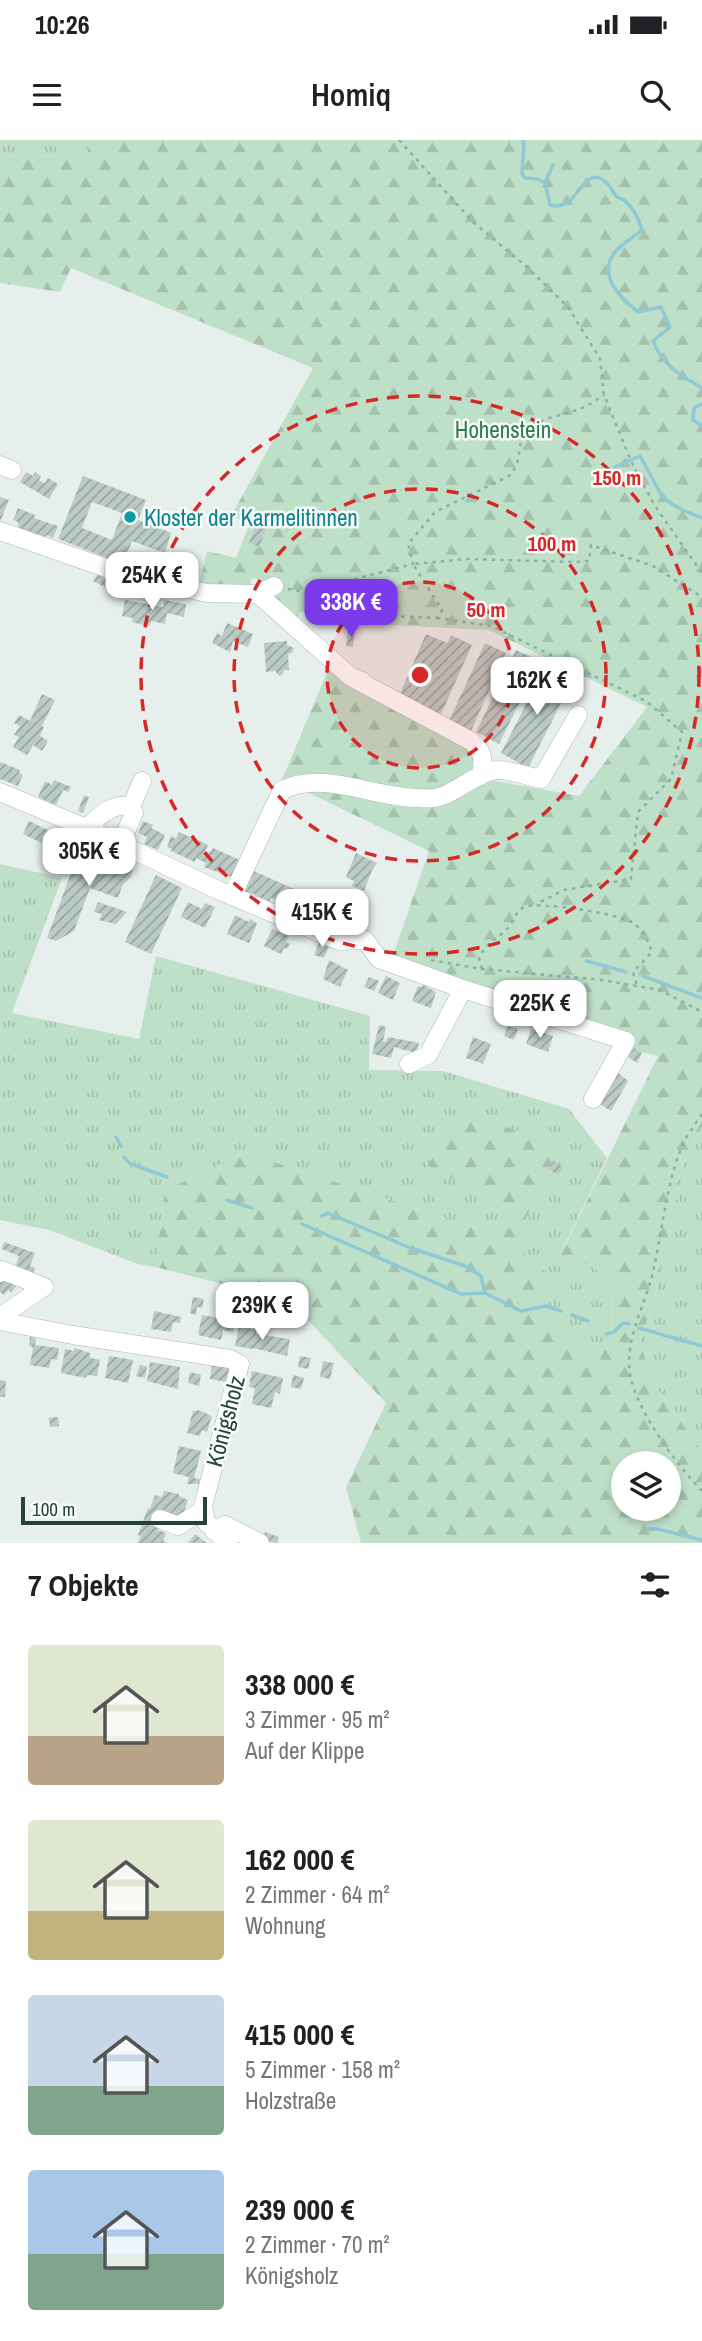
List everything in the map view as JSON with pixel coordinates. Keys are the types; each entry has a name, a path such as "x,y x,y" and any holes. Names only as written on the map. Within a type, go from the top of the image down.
{"street":[{"path":"0,531 132,577 207,593 266,590 351,677 480,748 484,757 481,776"},
{"path":"351,677 387,691"},
{"path":"232,896 282,790 299,782 340,785 420,799 442,797 496,769 541,779 578,715"},
{"path":"131,807 142,781"},
{"path":"0,792 339,941 365,940 379,958 463,989 626,1041 593,1099"},
{"path":"86,828 115,807 131,807 134,813 120,845"},
{"path":"408,1064 428,1055 463,989"},
{"path":"0,1273 2,1270 44,1287 7,1312 2,1321"},
{"name":"Königsholz","path":"2,1321 73,1335 230,1359 240,1364 202,1511"},
{"path":"160,1519 178,1526 202,1511 206,1522 228,1543"},
{"path":"214,1531 225,1525 260,1543"}],"path":[{"path":"399,140 473,222 527,267 568,307 600,359 604,396 631,461 655,506 702,573"},
{"path":"437,618 442,610 413,564 408,544 435,512 509,476 517,467 526,430 537,423 580,409 604,396"},
{"path":"482,969 479,958 484,948 511,925 514,915 523,908 564,890 631,879 638,812 671,779 682,732 646,701 491,626 437,618 365,615 330,609 305,592 413,564 467,559 589,561 591,545 653,566 702,597"},
{"path":"536,904 595,912 626,919 635,924 649,940 652,951 634,972 637,987"},
{"path":"428,960 482,969 602,980 660,990 702,1012"},
{"path":"702,1114 685,1140 676,1164 651,1277 634,1329 630,1376 639,1403 682,1468 702,1491"}],"green space":[{"path":"0,140 94,140 88,154 0,157"},
{"name":"Hohenstein","path":"94,140 702,140 702,1127 684,1164 654,1301 640,1340 651,1381 702,1451 702,1543 361,1543 346,1487 386,1403 290,1301 155,1267 165,1190 246,1153 495,1234 511,1208 427,1166 460,1111 562,1146 513,1244 551,1277 535,1294 509,1298 596,1353 611,1346 612,1284 592,1265 559,1258 658,1056 593,1040 567,1019 389,967 429,851 282,780 330,665 478,755 473,777 579,796 647,707 489,630 348,623 301,611 294,623 265,596 270,583 252,578 248,590 198,589 207,551 236,558 250,523 231,516 313,368 71,268 60,292 0,283 0,157 87,154"},
{"path":"0,864 62,878 12,1013 139,1039 156,956 370,1016 369,1070 443,1071 569,1109 607,1158 559,1257 592,1265 612,1284 611,1346 596,1354 508,1298 513,1244 561,1146 460,1111 427,1166 511,1208 495,1234 246,1153 165,1190 155,1267 138,1264 49,1230 0,1220"},
{"path":"702,1127 702,1451 651,1381 640,1340 654,1301 684,1164"}],"building":[{"path":"26,472 33,476 35,472 41,476 39,480 45,483 48,478 58,484 49,499 20,482"},
{"name":"Kloster der Karmelitinnen","path":"83,476 146,500 138,520 171,533 165,553 132,541 123,564 58,539","holes":["92,502 122,513 112,540 82,528"]},
{"path":"0,497 9,500 0,522"},
{"path":"18,508 35,515 34,518 58,526 53,538 46,535 45,539 19,529 18,522 13,520"},
{"path":"257,521 268,524 259,547 249,543"},
{"path":"98,574 116,586 113,591 93,581"},
{"path":"125,600 163,607 164,600 186,604 184,617 167,613 165,624 151,621 147,626 132,622 133,618 122,616"},
{"path":"227,623 253,634 248,647 233,641 230,652 212,643 217,633 222,636"},
{"path":"348,631 355,631 353,647 346,646"},
{"path":"426,634 447,643 451,635 472,645 441,714 399,696"},
{"path":"287,641 287,645 294,648 292,653 288,654 289,670 284,670 279,676 275,671 266,672 264,643"},
{"path":"485,643 506,653 471,731 449,721"},
{"path":"516,650 540,661 499,744 476,732"},
{"path":"546,666 573,680 528,768 501,753"},
{"path":"42,694 55,700 40,736 48,741 42,751 33,745 27,755 13,747 19,737 14,735 20,726 14,723 19,715 30,721"},
{"path":"0,762 20,770 19,773 23,775 18,786 0,779"},
{"path":"54,780 71,787 68,792 63,790 56,805 38,797 45,781 52,785"},
{"path":"84,795 89,797 83,813 78,811"},
{"path":"29,821 48,830 42,843 23,834"},
{"path":"143,821 165,835 158,850 144,844 147,837 138,833"},
{"path":"179,832 208,845 205,851 210,853 213,848 242,861 234,878 204,867 206,863 196,858 195,862 171,851 172,849 167,847 171,836 176,839"},
{"path":"59,834 72,840 64,859 51,854 53,849 48,847 52,837 57,839"},
{"path":"92,847 124,859 123,862 134,866 130,878 123,884 118,898 90,888 74,931 56,941 47,938 71,873 74,874 79,860 86,862"},
{"path":"356,853 377,863 364,891 352,886 354,881 346,877"},
{"path":"254,859 258,861 254,871 249,869"},
{"path":"254,871 312,897 303,917 279,907 281,902 271,898 269,902 245,892"},
{"path":"156,875 182,888 151,954 125,942"},
{"path":"317,899 354,915 350,925 342,922 338,932 331,929 332,927 313,922 318,911 313,909"},
{"path":"98,902 127,912 116,924 99,920 102,914 94,912"},
{"path":"188,902 202,909 205,903 215,907 205,928 181,917"},
{"path":"235,915 257,924 249,943 227,934"},
{"path":"272,929 289,936 286,942 290,944 281,954 264,946"},
{"path":"320,940 330,944 324,958 314,955"},
{"path":"329,960 348,970 340,987 323,979"},
{"path":"386,976 400,983 393,1000 378,993"},
{"path":"369,977 379,981 374,991 364,987"},
{"path":"423,985 436,992 431,1008 412,1001 418,986"},
{"path":"379,1025 386,1027 383,1041 386,1042 388,1037 419,1043 416,1053 394,1047 391,1058 372,1054"},
{"path":"508,1026 518,1029 514,1040 504,1036"},
{"path":"531,1029 553,1036 548,1052 526,1044"},
{"path":"473,1037 491,1044 483,1064 466,1058"},
{"path":"634,1048 642,1053 637,1063 628,1057"},
{"path":"616,1071 628,1081 611,1111 597,1102"},
{"path":"553,1161 563,1167 558,1175 548,1169"},
{"path":"4,1242 35,1253 30,1266 35,1268 33,1274 15,1268 19,1256 2,1249"},
{"path":"4,1277 17,1285 11,1293 8,1290 4,1295 0,1292 0,1283"},
{"path":"193,1297 204,1299 202,1308 197,1307 196,1315 190,1313"},
{"path":"154,1311 181,1317 180,1323 173,1322 171,1332 151,1329"},
{"path":"202,1315 235,1321 233,1332 223,1330 221,1340 198,1335"},
{"path":"239,1326 256,1330 256,1334 290,1339 287,1356 235,1346"},
{"path":"30,1337 36,1338 35,1345 59,1348 57,1360 51,1359 49,1368 30,1365 33,1347 29,1346"},
{"path":"74,1348 90,1353 90,1358 100,1360 97,1376 87,1375 86,1378 61,1373 65,1349 74,1351"},
{"path":"109,1356 133,1360 128,1383 105,1378"},
{"path":"300,1356 311,1358 308,1369 298,1367"},
{"path":"323,1361 334,1363 330,1379 320,1377"},
{"path":"150,1362 180,1367 178,1389 147,1381"},
{"path":"140,1365 147,1366 145,1378 136,1376"},
{"path":"212,1365 230,1366 227,1382 210,1379"},
{"path":"252,1371 283,1378 280,1394 275,1392 271,1408 252,1404 255,1388 249,1387"},
{"path":"190,1372 201,1375 199,1386 188,1383"},
{"path":"293,1375 304,1378 301,1389 291,1387"},
{"path":"0,1380 6,1381 5,1397 0,1397"},
{"path":"198,1410 212,1416 207,1432 202,1430 200,1436 187,1433 193,1411"},
{"path":"58,1417 59,1426 50,1427 49,1418"},
{"path":"179,1446 201,1451 194,1478 200,1479 199,1484 187,1484 189,1477 173,1473"},
{"path":"164,1491 179,1494 188,1500 181,1520 160,1524 158,1530 166,1533 163,1541 168,1543 138,1543 141,1536 138,1535 148,1508 150,1509 155,1495 162,1497"},
{"path":"265,1532 279,1537 277,1543 263,1541"},
{"path":"195,1534 207,1543 188,1543"}],"waterway":[{"path":"523,140 522,174 525,178 538,179 545,183 550,205 560,206 568,202 586,182 599,178 632,208 642,230 616,251 610,260 609,277 618,293 638,312 661,307 670,327 653,341 657,349 673,369 702,388"},
{"path":"545,183 553,165"},
{"path":"702,404 694,408 693,420 702,426"},
{"path":"615,467 640,456 663,498 702,518"},
{"path":"587,961 626,972"},
{"path":"643,976 702,998"},
{"path":"116,1137 121,1146"},
{"path":"124,1157 131,1164 167,1177"},
{"path":"227,1200 252,1208"},
{"path":"322,1216 328,1213 408,1247 468,1267 481,1276 485,1293"},
{"path":"302,1224 461,1294 485,1293 521,1311 546,1306 561,1311"},
{"path":"572,1315 588,1321"},
{"path":"606,1334 614,1332 623,1323 629,1324"},
{"path":"639,1328 702,1346"},
{"path":"648,1529 702,1540"}],"place":[{"name":"Kloster der Karmelitinnen","path":"130,517"}]}
